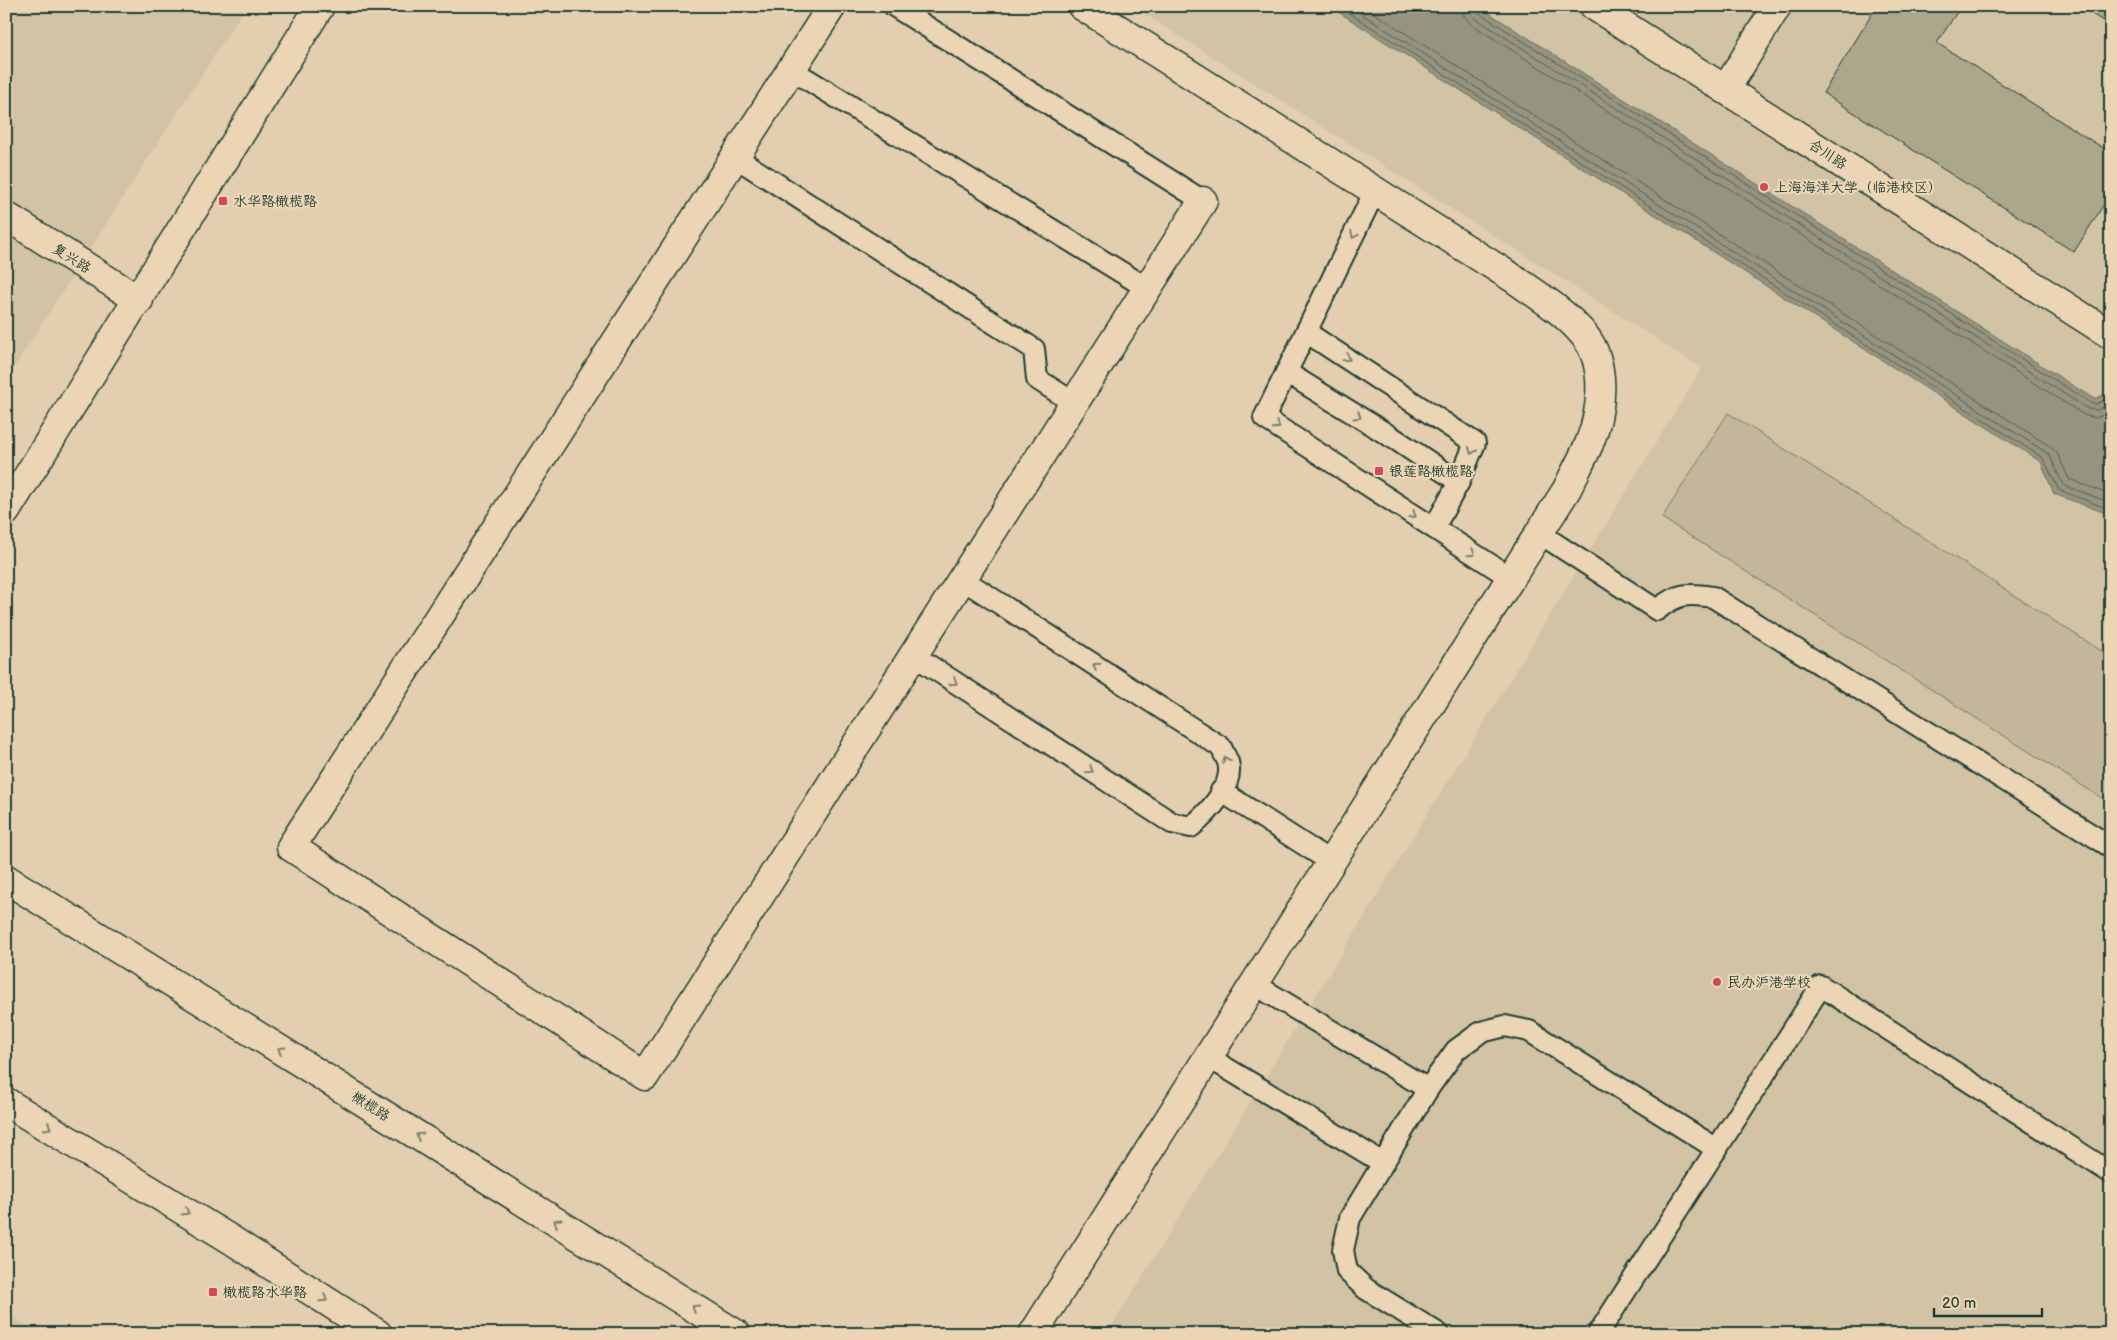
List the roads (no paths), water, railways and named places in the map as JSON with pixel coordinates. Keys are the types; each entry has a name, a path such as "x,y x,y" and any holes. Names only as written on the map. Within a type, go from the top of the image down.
{"street":[{"path":"6,511 139,300 202,194 320,6"},
{"path":"832,6 291,848 645,1076 1203,201"},
{"path":"1033,1334 1567,489 1589,443 1599,408 1599,364 1586,336 1562,312 1516,280 1082,6"},
{"name":"合川路","path":"1594,6 1726,88 2111,335"},
{"path":"1726,88 1777,6"},
{"name":"复兴路","path":"6,216 139,300"},
{"name":"橄榄路","path":"6,879 736,1334"},
{"path":"6,1102 230,1239 378,1334"}],"lane":[{"path":"894,6 1203,201"},
{"path":"792,70 1147,288"},
{"path":"735,157 1034,349 1037,379 1074,403"},
{"path":"1375,191 1264,418 1511,578"},
{"path":"1306,332 1475,443 1459,482 1434,528"},
{"path":"1286,372 1398,441 1459,482"},
{"path":"1539,534 1657,610 1671,599 1678,597 1693,594 1713,597 2111,847"},
{"path":"913,655 1172,823 1191,827 1206,814 1222,791 1228,780 1228,763 1221,747 962,579"},
{"path":"1222,791 1332,862"},
{"path":"1254,984 1428,1089"},
{"path":"1598,1334 1821,986 2111,1173"},
{"path":"1439,1334 1366,1289 1348,1271 1343,1250 1350,1218 1428,1089 1456,1050 1481,1032 1505,1026 1529,1031 1717,1149"},
{"path":"1208,1057 1383,1163"}],"water":[{"path":"1329,6 1478,6 2094,399 2111,392 2111,515 2054,494 2041,462"}],"place":[{"name":"上海海洋大学（临港校区）","path":"1764,187"},
{"name":"水华路橄榄路","path":"223,201"},
{"name":"银莲路橄榄路","path":"1379,471"},
{"name":"民办沪港学校","path":"1717,982"},
{"name":"橄榄路水华路","path":"213,1292"}]}
